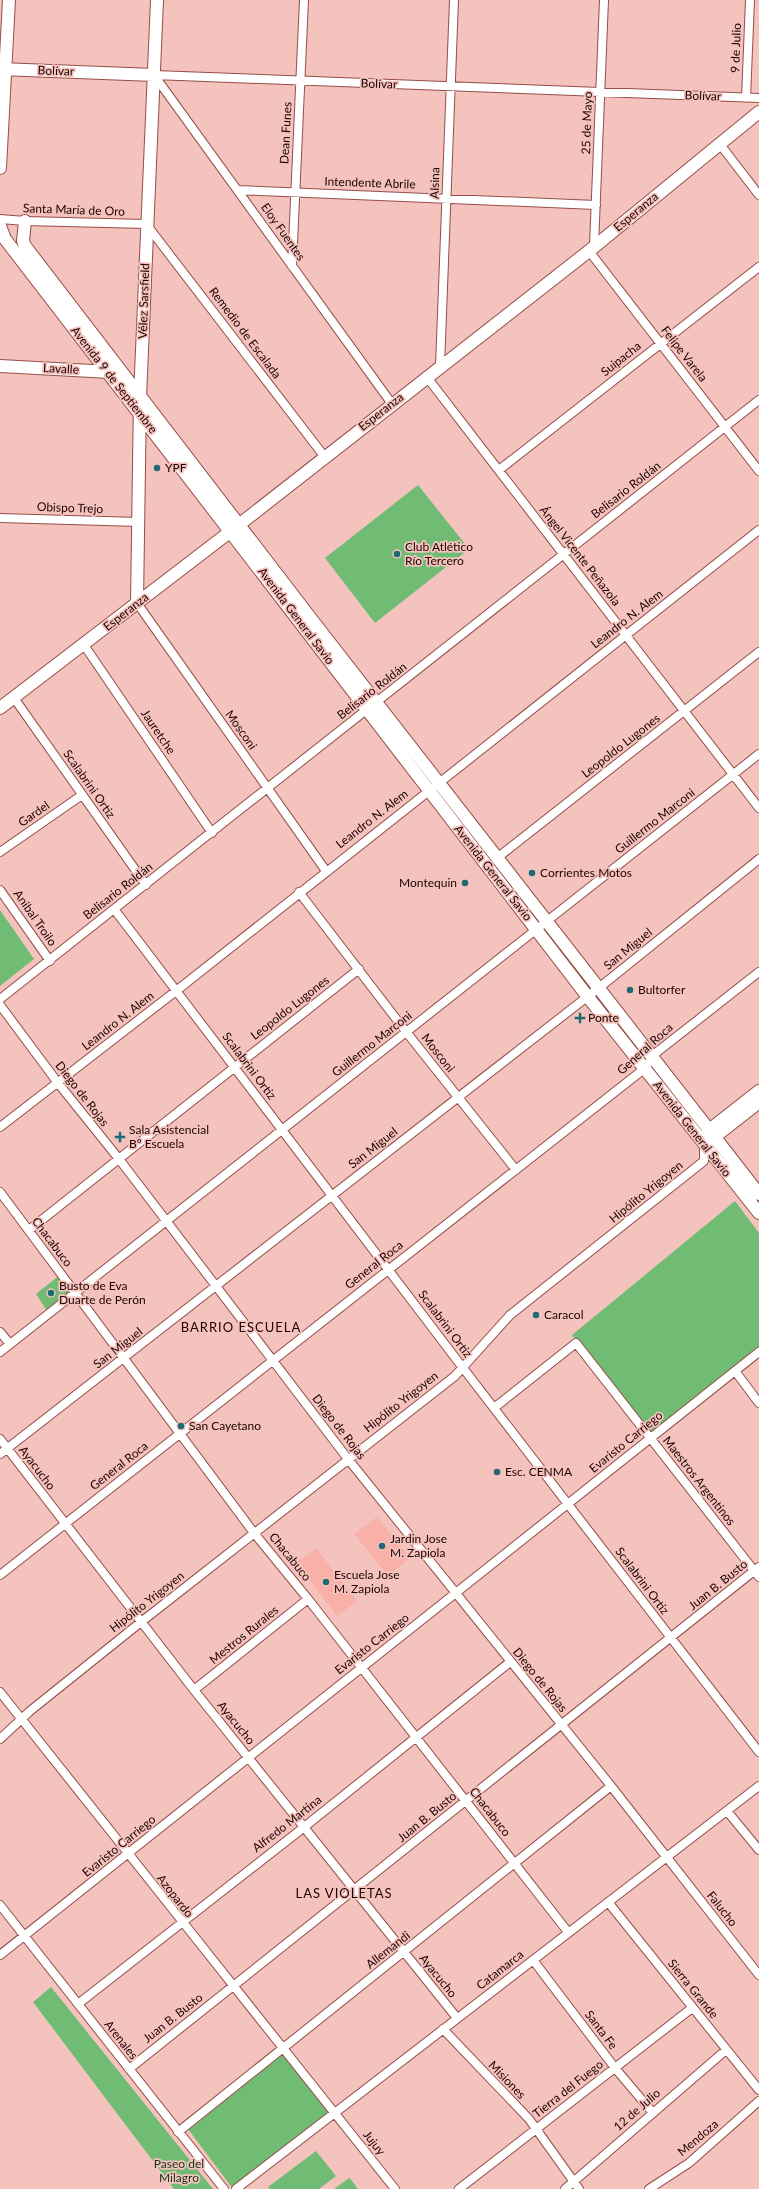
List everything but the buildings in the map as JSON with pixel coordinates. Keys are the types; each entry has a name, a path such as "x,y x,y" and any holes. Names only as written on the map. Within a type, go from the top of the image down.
{"main road":[{"path":"0,168 3,69 9,0"},
{"name":"Vélez Sarsfield","path":"136,603 140,397 146,224 157,0"},
{"name":"Bolívar","path":"3,69 154,75"},
{"name":"Esperanza","path":"0,708 235,528 426,376 592,249 718,143 759,112"},
{"name":"Avenida 9 de Septiembre","path":"26,221 23,241 25,246 140,397 235,528"},
{"name":"Avenida 9 de Septiembre","path":"0,226 6,239 106,371 235,528"},
{"name":"Lavalle","path":"0,366 121,372"},
{"name":"Avenida General Savio","path":"235,528 542,926 598,989 651,1057 709,1138 759,1213"},
{"name":"Avenida General Savio","path":"434,786 497,858 588,997 644,1069 759,1194"},
{"path":"709,1138 759,1091"},
{"path":"709,1138 759,1102"}],"street":[{"name":"Dean Funes","path":"292,266 304,0"},
{"name":"Alsina","path":"440,366 454,0"},
{"name":"25 de Mayo","path":"592,249 596,205 604,0"},
{"name":"9 de Julio","path":"746,98 750,0"},
{"name":"Bolívar","path":"154,75 759,98"},
{"name":"Eloy Fuentes","path":"154,75 239,190 392,404"},
{"path":"718,143 759,195"},
{"name":"Intendente Abrile","path":"239,190 596,205"},
{"name":"Santa María de Oro","path":"0,219 146,224"},
{"name":"Remedio de Escalada","path":"146,224 324,456"},
{"name":"Felipe Varela","path":"592,249 661,343 759,471"},
{"name":"Suipacha","path":"499,470 759,267"},
{"name":"Ángel Vicente Peñazola","path":"426,376 759,808"},
{"name":"Belisario Roldán","path":"0,999 759,400"},
{"name":"Obispo Trejo","path":"0,518 138,522"},
{"name":"Leandro N. Alem","path":"0,1127 176,991 759,530"},
{"name":"Mosconi","path":"136,603 326,871"},
{"name":"Jauretche","path":"84,645 212,833"},
{"name":"Leopoldo Lugones","path":"497,858 759,652"},
{"name":"Scalabrini Ortiz","path":"14,698 146,885"},
{"name":"Guillermo Marconi","path":"0,1352 407,1033 759,754"},
{"name":"Gardel","path":"0,852 82,795"},
{"name":"San Miguel","path":"0,1454 588,997 759,859"},
{"name":"Anibal Troilo","path":"0,890 50,961"},
{"name":"Mosconi","path":"300,892 407,1033 516,1170"},
{"name":"Scalabrini Ortiz","path":"114,909 388,1270 759,1752"},
{"name":"Leopoldo Lugones","path":"28,1230 359,969"},
{"name":"General Roca","path":"0,1575 644,1069 651,1057 759,972"},
{"name":"Diego de Rojas","path":"0,1005 58,1083 119,1159 348,1459 667,1857"},
{"name":"Hipólito Yrigoyen","path":"0,1739 141,1622 463,1368 510,1316 704,1161 709,1138"},
{"name":"Chacabuco","path":"0,1192 3,1204 28,1230 125,1357 180,1434 254,1532 568,1932"},
{"path":"0,1332 10,1344"},
{"name":"Maestros Argentinos","path":"494,1408 576,1343 757,1572"},
{"name":"Evaristo Carriego","path":"0,1955 759,1352"},
{"path":"735,1371 759,1403"},
{"name":"Ayacucho","path":"0,1439 64,1525 194,1690 303,1828 457,2018"},
{"name":"Juan B. Busto","path":"129,2069 561,1725 757,1572"},
{"name":"Mestros Rurales","path":"194,1690 308,1599"},
{"name":"Alfredo Martina","path":"78,2004 303,1828 510,1662"},
{"name":"Azopardo","path":"0,1692 181,1922 334,2112"},
{"name":"Allemandi","path":"178,2132 404,1953 611,1786"},
{"name":"Catamarca","path":"236,2189 759,1786"},
{"path":"727,1810 759,1850"},
{"name":"Falucho","path":"667,1857 759,1975"},
{"name":"Sierra Grande","path":"608,1902 759,2090"},
{"name":"Arenales","path":"0,1906 224,2189"},
{"name":"Santa Fe","path":"533,1960 615,2068 653,2113"},
{"name":"Tierra del Fuego","path":"459,2189 692,2008"},
{"name":"Misiones","path":"443,2029 537,2129 579,2189"},
{"name":"12 de Julio","path":"565,2189 726,2050"},
{"name":"Mendoza","path":"649,2189 688,2163 759,2101"},
{"name":"Jujuy","path":"334,2112 395,2189"}],"shaded area":[{"name":"Jardin Jose M. Zapiola","path":"377,1517 410,1558 388,1576 354,1534"},
{"name":"Escuela Jose M. Zapiola","path":"316,1548 357,1601 337,1616 296,1563"}],"green space":[{"name":"Club Atlético Río Tercero","path":"418,485 469,549 375,623 325,558"},
{"path":"0,910 34,959 0,986"},
{"path":"735,1201 759,1233 759,1352 650,1438 572,1335"},
{"path":"61,1274 75,1293 49,1314 36,1294"},
{"name":"Paseo del Milagro","path":"51,1987 213,2189 174,2189 33,2002"},
{"path":"282,2051 331,2115 233,2189 188,2129"},
{"path":"316,2151 336,2176 319,2189 270,2189 268,2187"},
{"path":"349,2178 358,2189 334,2189"}],"place":[{"name":"YPF","path":"157,468"},
{"name":"Club Atlético Río Tercero","path":"397,554"},
{"name":"Corrientes Motos","path":"532,873"},
{"name":"Montequin","path":"465,883"},
{"name":"Bultorfer","path":"630,990"},
{"name":"Ponte","path":"580,1018"},
{"name":"Sala Asistencial Bº Escuela","path":"120,1137"},
{"name":"Busto de Eva Duarte de Perón","path":"51,1293"},
{"name":"Caracol","path":"536,1315"},
{"name":"San Cayetano","path":"181,1426"},
{"name":"Esc. CENMA","path":"497,1472"},
{"name":"Jardin Jose M. Zapiola","path":"382,1546"},
{"name":"Escuela Jose M. Zapiola","path":"326,1582"}],"district":[{"name":"BARRIO ESCUELA","path":"241,1327"},
{"name":"LAS VIOLETAS","path":"344,1893"}]}
